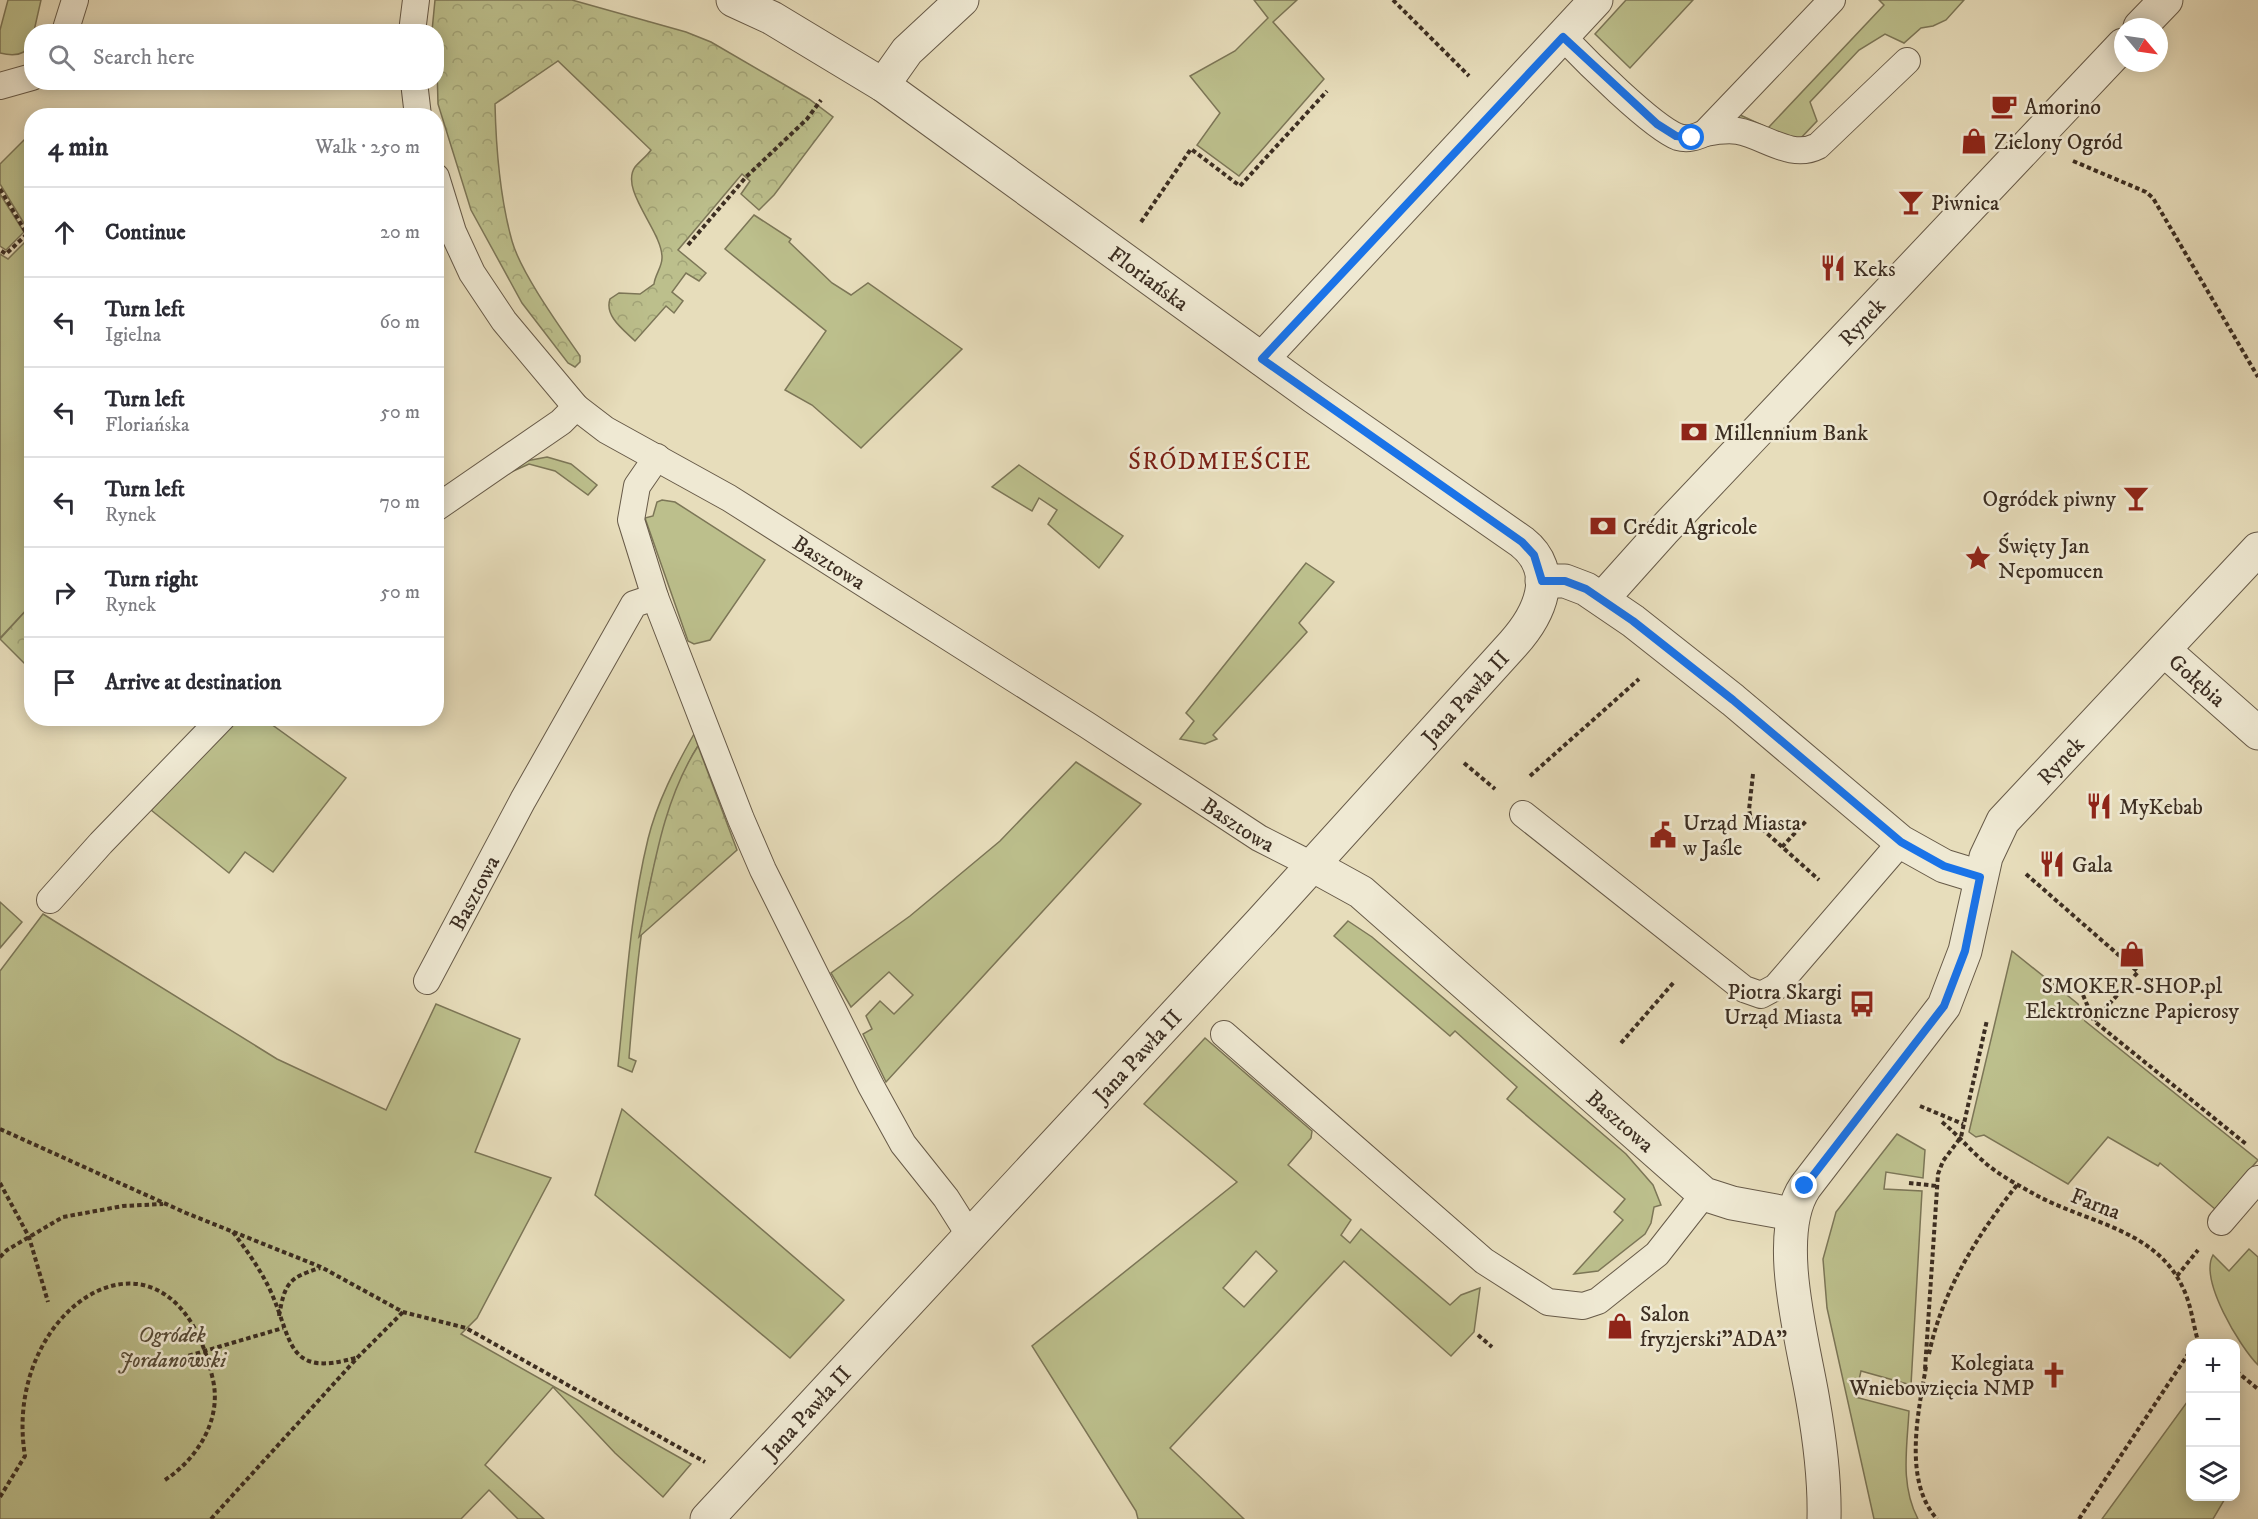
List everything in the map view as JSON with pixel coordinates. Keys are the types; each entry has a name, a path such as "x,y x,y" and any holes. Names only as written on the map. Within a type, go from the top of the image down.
{"street":[{"name":"Floriańska","path":"733,0 772,18 884,86 1262,359 1522,542 1534,555 1542,581"},
{"path":"884,86 907,51 962,0"},
{"path":"1262,359 1596,0"},
{"path":"2149,18 2166,0"},
{"name":"Rynek","path":"1602,599 1663,531 2114,55"},
{"name":"Rynek","path":"1792,1214 1805,1186 1944,1006 1965,951 1980,877 1989,847 2003,821 2258,549"},
{"path":"1542,581 1576,585 1602,599 1670,649 1901,842 1944,866 1980,877"},
{"name":"Jana Pawła II","path":"707,1519 1312,865 1525,630 1538,611 1543,591 1542,581"},
{"name":"Gołębia","path":"2164,650 2258,733"},
{"name":"Basztowa","path":"1312,865 1361,892 1704,1194 1732,1203 1792,1214"},
{"path":"1792,1214 1790,1243 1793,1276 1801,1344 1822,1460 1824,1519"}],"lane":[{"path":"68,24 75,0"},
{"path":"413,24 416,0"},
{"path":"1705,133 1832,0"},
{"path":"1563,37 1666,130 1682,138 1735,130 1793,150 1809,150 1818,146 1907,61"},
{"path":"0,86 24,79"},
{"path":"415,90 417,108"},
{"name":"Basztowa","path":"444,203 453,232 472,273 504,321 576,407 606,430 657,457 774,526 1087,725 1259,838 1312,865"},
{"path":"444,502 561,422 576,407"},
{"path":"657,457 637,486 632,520 655,597 763,870 871,1086 903,1144 946,1198 970,1236"},
{"name":"Basztowa","path":"427,981 523,800 634,604 655,597"},
{"path":"50,900 101,843 214,726"},
{"path":"1514,806 1744,989 1761,995 1772,991 1901,842"},
{"path":"1224,1034 1484,1261 1548,1302 1583,1306 1598,1301 1657,1254 1704,1194"},
{"path":"2221,1221 2258,1179"}],"path":[{"path":"1393,0 1471,79"},
{"path":"1136,230 1191,148 1240,186 1327,91"},
{"path":"687,245 746,177 807,119 821,100"},
{"path":"2031,143 2146,192 2153,198 2258,377"},
{"path":"0,189 24,229"},
{"path":"0,250 6,254 24,237"},
{"path":"1458,758 1514,806 1642,676"},
{"path":"1753,774 1749,810 1751,819 1846,905"},
{"path":"1782,847 1807,820"},
{"path":"2020,879 2022,871 2138,972 2094,1021"},
{"path":"1621,1042 1670,986"},
{"path":"2083,995 2094,1021 2249,1146"},
{"path":"1937,1519 1927,1508 1919,1484 1918,1422 1925,1369 1937,1186 1943,1161 1961,1137 1988,1017"},
{"path":"1911,1107 1917,1104 1963,1124"},
{"name":"Farna","path":"1942,1122 1961,1137 1983,1161 2017,1185 2064,1209 2125,1232 2152,1249 2177,1276 2185,1290 2197,1339"},
{"path":"0,1129 232,1232 321,1267 404,1312 466,1328 706,1462"},
{"path":"0,1183 29,1237 48,1302"},
{"path":"1909,1183 1937,1186"},
{"path":"1925,1369 1933,1334 1968,1254 2017,1185"},
{"path":"0,1257 63,1217 123,1206 165,1203"},
{"path":"232,1232 257,1266 272,1294 283,1328 296,1352 310,1361 327,1366 358,1357"},
{"path":"279,1316 283,1293 289,1281 299,1274 321,1267"},
{"path":"106,1283 135,1287 163,1298 188,1320 205,1352 215,1399 209,1429 194,1454 165,1480"},
{"path":"41,1307 55,1298"},
{"path":"211,1519 358,1357 404,1312"},
{"path":"167,1362 283,1328"},
{"path":"1478,1335 1492,1347"},
{"path":"2079,1519 2186,1357"},
{"path":"2240,1375 2258,1389"},
{"path":"0,1497 25,1456 20,1448"}],"green space":[{"path":"8,0 41,0 36,24 24,24 23,52 13,55 0,53 0,30"},
{"path":"435,0 572,0 686,32 711,42 809,99 833,117 774,195 759,210 741,194 750,181 742,174 678,250 706,273 699,281 686,273 672,292 683,301 674,313 666,306 635,341 612,317 609,305 610,299 619,293 640,294 654,284 661,265 660,248 637,199 632,176 635,167 651,150 558,61 495,104 499,173 512,241 532,284 580,356 580,362 575,367 568,363 522,303 471,210 444,123 444,108 439,108 438,104 438,90 444,90 444,24 433,24"},
{"path":"1254,0 1297,0 1273,22 1324,79 1239,176 1197,145 1220,113 1190,76 1235,51 1268,18"},
{"path":"1626,0 1693,0 1630,68 1595,34"},
{"path":"1879,0 1964,0 1946,20 1921,28 1904,43 1885,34 1859,50 1810,102 1817,121 1798,141 1735,117 1738,114 1768,128 1884,5"},
{"path":"24,140 24,223 0,184 0,164"},
{"path":"0,194 24,232 6,250 0,246"},
{"path":"754,215 791,239 789,242 832,283 851,295 868,283 962,349 861,448 812,405 785,390 826,331 725,249"},
{"path":"24,243 24,612 0,638 0,254 8,259"},
{"path":"547,457 571,464 597,485 588,495 555,471 529,464 511,472 526,461"},
{"path":"1019,465 1123,536 1099,568 1048,524 1057,510 1039,498 1032,511 992,487"},
{"path":"662,500 675,502 765,560 710,640 694,644 688,641 645,518 653,516 657,502"},
{"path":"1306,563 1334,582 1299,623 1307,632 1213,735 1217,739 1205,744 1180,739 1194,721 1186,713"},
{"path":"24,613 24,663 0,639"},
{"path":"230,726 274,726 346,778 273,872 245,852 229,873 151,810"},
{"path":"694,734 698,746 686,769 671,809 653,870 647,901 638,963 629,1058 636,1061 632,1072 618,1066 629,952 642,867 656,811"},
{"path":"698,746 737,850 639,937 667,814"},
{"path":"1076,762 1141,804 886,1082 863,1034 872,1029 866,1016 880,1001 894,1014 913,995 889,972 851,1007 831,973 910,916 1000,841"},
{"path":"0,902 22,922 0,948"},
{"name":"Ogródek Jordanowski","path":"43,914 277,1059 386,1110 436,1004 520,1039 475,1152 551,1178 477,1318 461,1334 691,1464 663,1497 615,1453 553,1387 485,1465 544,1519 518,1519 489,1490 461,1519 0,1519 0,971"},
{"path":"1348,921 1372,937 1626,1154 1653,1185 1661,1205 1654,1207 1651,1223 1645,1234 1598,1271 1574,1274 1623,1220 1614,1212 1625,1199 1507,1099 1517,1087 1455,1031 1450,1036 1334,936"},
{"path":"2012,951 2078,1004 2085,1021 2258,1160 2215,1209 2160,1163 2158,1166 2108,1137 2068,1184 1984,1135 1976,1137 1969,1132"},
{"path":"1205,1038 1312,1131 1311,1138 1288,1165 1351,1220 1341,1235 1350,1243 1361,1229 1450,1305 1461,1295 1480,1288 1474,1332 1451,1356 1344,1261 1170,1448 1244,1519 1138,1519 1136,1511 1032,1346 1237,1182 1144,1104","holes":["1256,1251 1277,1271 1244,1307 1223,1288"]},
{"path":"622,1109 844,1300 790,1358 595,1195"},
{"path":"1897,1134 1925,1150 1923,1178 1886,1172 1884,1189 1922,1191 1911,1385 1861,1371 1855,1397 1909,1411 1906,1452 1907,1480 1912,1506 1918,1519 1874,1519 1827,1308 1823,1259 1836,1212"},
{"path":"2249,1249 2258,1257 2258,1365 2241,1344 2216,1296 2210,1266 2213,1255 2229,1271"},
{"path":"2186,1404 2186,1501 2224,1501 2213,1519 2102,1519"}],"place":[{"name":"Amorino","path":"2004,106"},
{"name":"Zielony Ogród","path":"1974,141"},
{"name":"Piwnica","path":"1911,202"},
{"name":"Keks","path":"1833,268"},
{"name":"Millennium Bank","path":"1694,432"},
{"name":"Ogródek piwny","path":"2136,498"},
{"name":"Crédit Agricole","path":"1603,526"},
{"name":"Święty Jan Nepomucen","path":"1978,558"},
{"name":"MyKebab","path":"2099,806"},
{"name":"Urząd Miasta w Jaśle","path":"1663,835"},
{"name":"Gala","path":"2052,864"},
{"name":"SMOKER-SHOP.pl Elektroniczne Papierosy","path":"2132,954"},
{"name":"Piotra Skargi Urząd Miasta","path":"1862,1004"},
{"name":"Salon fryzjerski\"ADA\"","path":"1620,1326"},
{"name":"Kolegiata Wniebowzięcia NMP","path":"2054,1375"}],"district":[{"name":"ŚRÓDMIEŚCIE","path":"1220,461"}],"route":[{"path":"1692,138 1676,136 1657,124 1563,37 1262,359 1529,547 1541,572 1542,581 1565,581 1586,589 1661,642 1901,842 1944,866 1980,877 1965,951 1955,983 1944,1006 1805,1186"}]}
